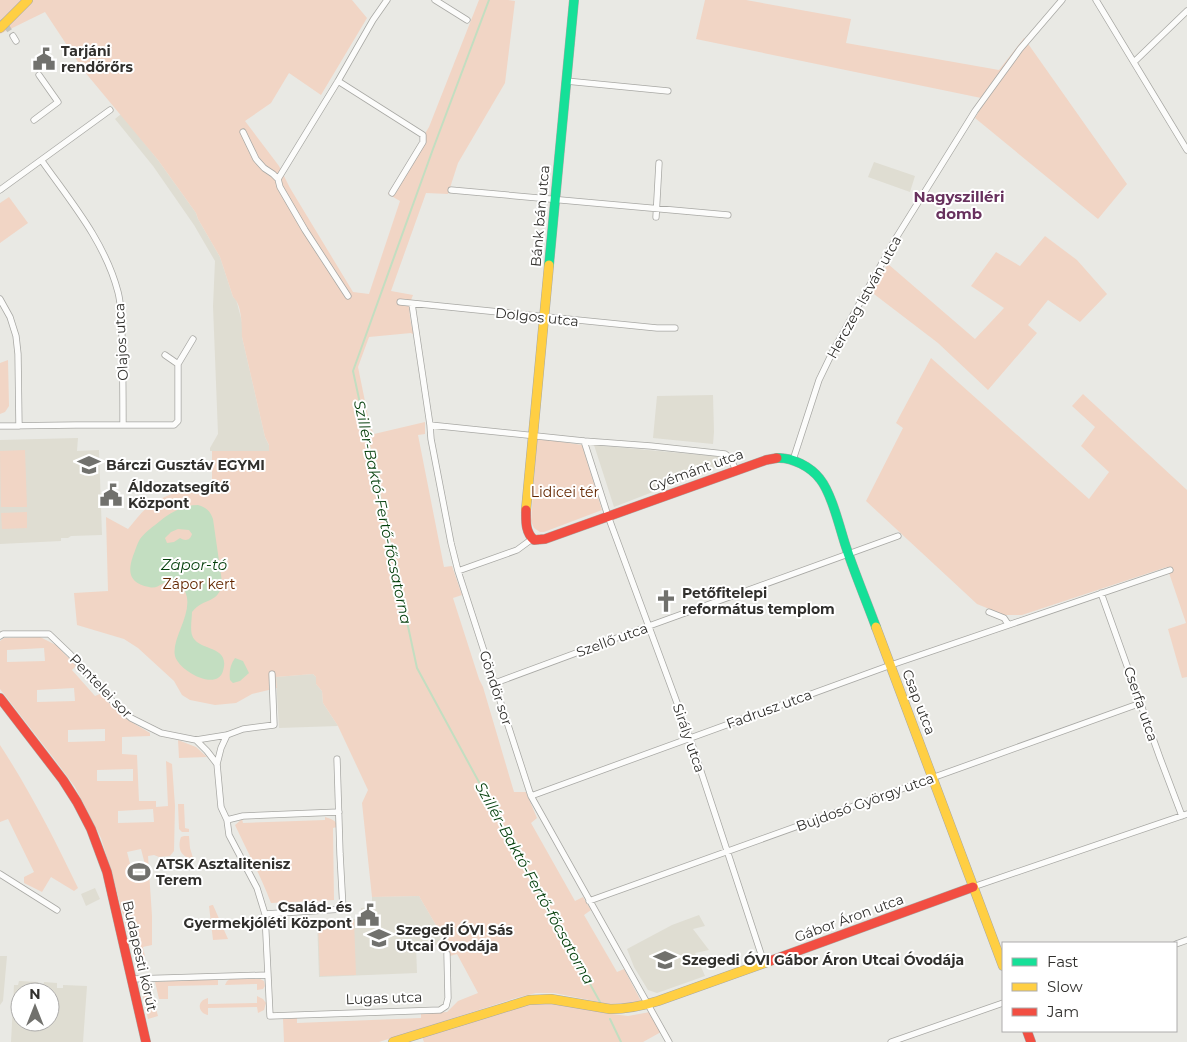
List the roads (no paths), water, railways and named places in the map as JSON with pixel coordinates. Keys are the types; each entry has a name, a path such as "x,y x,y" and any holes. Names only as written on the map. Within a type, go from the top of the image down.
{"street":[{"path":"0,28 28,0"},
{"path":"278,179 373,20 387,0"},
{"path":"435,0 467,20"},
{"name":"Bánk bán utca","path":"534,435 574,0"},
{"name":"Herczeg István utca","path":"793,460 819,380 833,351 896,238 975,111 1020,49 1062,0"},
{"path":"1096,0 1187,150"},
{"path":"1134,62 1187,11"},
{"path":"34,120 58,102 39,75"},
{"path":"338,81 424,135 423,142 392,193"},
{"path":"566,81 668,91"},
{"path":"0,190 110,110"},
{"path":"243,132 256,159 278,179 280,187 305,230 348,296"},
{"name":"Olajos utca","path":"42,161 101,247 118,292 121,317 123,425"},
{"path":"656,217 659,163"},
{"path":"451,190 728,215"},
{"path":"0,299 10,317 16,336 20,426"},
{"name":"Dolgos utca","path":"400,302 544,318 674,328"},
{"name":"Göndör sor","path":"412,304 434,458 451,543 458,571 531,796 669,1042"},
{"path":"0,426 177,424 178,364 193,339"},
{"path":"165,355 178,364"},
{"path":"430,425 725,454 730,458 736,470"},
{"path":"532,539 527,532 526,522 534,435"},
{"path":"458,571 517,550 532,539 545,539 608,516 584,441"},
{"name":"Gyémánt utca","path":"608,516 772,458 793,460"},
{"name":"Csap utca","path":"793,460 814,472 824,485 830,498 849,555 1002,963"},
{"name":"Sirály utca","path":"608,516 690,738 764,963"},
{"name":"Szellő utca","path":"495,683 898,536"},
{"name":"Fadrusz utca","path":"531,796 891,665 1170,570"},
{"name":"Cserfa utca","path":"1101,593 1160,758 1185,815"},
{"path":"989,612 1004,618 1008,624"},
{"name":"Pentelei sor","path":"0,636 3,634 49,634 70,654 116,705 131,718 161,733 196,740 227,734 243,728 274,725 272,674"},
{"name":"Budapesti körút","path":"0,698 63,780 78,802 92,829 107,872 146,1042"},
{"name":"Bujdosó György utca","path":"590,901 1141,703"},
{"path":"217,764 227,734"},
{"path":"132,980 268,975 265,914 257,888 229,835 227,820 221,807 217,764 196,740"},
{"path":"265,914 343,909 337,759"},
{"path":"227,820 244,816 339,812"},
{"name":"Gábor Áron utca","path":"393,1042 529,1000 559,999 599,1008 617,1009 633,1008 648,1004 973,887 1185,815"},
{"path":"0,874 57,910"},
{"name":"Lugas utca","path":"268,975 270,1016 440,1010 446,1006 448,998 446,954"},
{"path":"891,1042 1002,1003"}],"water":[{"name":"Zápor-tó","path":"193,505 206,509 213,519 222,582 221,589 215,597 201,604 192,612 191,632 195,640 218,652 224,662 223,671 214,680 198,677 190,673 183,668 175,656 176,642 187,610 186,594 183,587 178,583 170,581 153,588 138,583 130,572 133,556 142,536 169,515","holes":["178,529 189,530 192,534 189,539 180,538 174,542 167,543 165,538 171,532"]},
{"path":"235,658 243,661 249,673 240,681 233,683 230,680 230,671"}],"waterway":[{"name":"Szillér-Baktó-Fertő-főcsatorna","path":"489,0 353,371 417,668 600,1002"},
{"name":"Szillér-Baktó-Fertő-főcsatorna","path":"610,1019 621,1042"}],"tunnel":[{"path":"2,19 13,36"}],"place":[{"name":"Tarjáni rendőrőrs","path":"44,59"},
{"name":"Bárczi Gusztáv EGYMI","path":"89,465"},
{"name":"Áldozatsegítő Központ","path":"111,495"},
{"name":"Petőfitelepi református templom","path":"666,601"},
{"name":"ATSK Asztalitenisz Terem","path":"139,872"},
{"name":"Család- és Gyermekjóléti Központ","path":"368,915"},
{"name":"Szegedi ÓVI Sás Utcai Óvodája","path":"379,938"},
{"name":"Szegedi ÓVI Gábor Áron Utcai Óvodája","path":"665,960"}],"district":[{"name":"Nagyszilléri domb","path":"959,204"}],"park label":[{"name":"Lidicei tér","path":"565,492"},
{"name":"Zápor kert","path":"199,584"}]}
